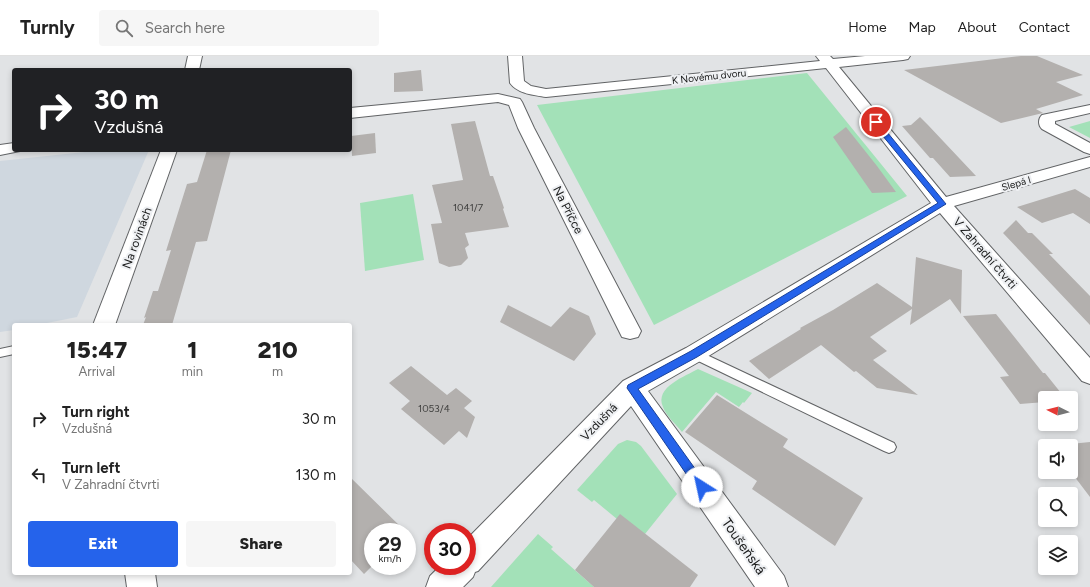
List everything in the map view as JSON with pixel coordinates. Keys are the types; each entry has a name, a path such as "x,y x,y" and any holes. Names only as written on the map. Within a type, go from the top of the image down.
{"street":[{"path":"192,68 195,56"},
{"name":"K Novému dvoru","path":"515,56 517,83 528,89 546,92 825,60 903,56"},
{"name":"V Zahradní čtvrti","path":"825,60 942,204 1090,374"},
{"name":"Na Příčce","path":"352,113 498,98 515,102 526,128 630,332"},
{"path":"1090,109 1047,118 1047,126 1090,148"},
{"path":"0,150 12,148"},
{"name":"Na rovinách","path":"105,323 168,152"},
{"name":"Slepá I","path":"942,204 1090,162"},
{"name":"Vzdušná","path":"476,551 632,388 694,354 942,204"},
{"name":"Toušeňská","path":"632,388 773,587"},
{"path":"140,575 142,587"},
{"path":"442,587 453,575"}],"lane":[{"path":"0,353 12,350"},
{"path":"694,354 889,447"}],"shaded area":[{"path":"84,152 148,152 77,317 47,323 12,323 12,330 0,332 0,161"}],"green space":[{"path":"807,73 907,196 654,325 537,105"},
{"path":"1090,121 1090,138 1069,127"},
{"path":"413,194 424,260 365,271 360,203"},
{"path":"698,369 752,393 739,407 716,392 682,432 664,410 661,400 667,388 679,379"},
{"path":"627,440 636,442 641,446 677,494 645,534 617,519 594,500 592,502 577,490 618,444"},
{"path":"538,534 553,547 551,549 594,587 491,587"}],"building":[{"path":"1021,56 1037,56 1083,75 1056,82 1083,95 1036,109 1043,113 1001,123 904,70"},
{"path":"421,70 423,91 394,92 394,73"},
{"path":"920,117 976,176 950,177 933,158 930,158 902,126 911,125"},
{"path":"475,121 490,176 493,176 509,227 465,233 469,245 465,248 468,258 461,265 449,267 439,263 431,224 442,223 432,185 463,180 451,124"},
{"path":"846,127 896,192 872,193 833,137"},
{"path":"375,133 376,153 352,156 352,136"},
{"path":"206,152 230,152 207,241 196,242 173,323 144,323 153,291 158,291 171,250 166,251 187,184 197,182"},
{"path":"1075,189 1090,198 1090,224 1073,213 1042,223 1017,207"},
{"path":"1016,220 1028,233 1032,233 1053,254 1049,254 1090,296 1090,325 1003,233"},
{"path":"916,257 962,270 961,314 950,299 910,325 912,309 870,337 887,351 873,360 918,395 877,388 856,371 854,372 821,345 769,379 749,361 801,329 800,328 877,283 912,307"},
{"path":"508,305 551,327 570,307 589,316 596,334 574,361 500,322"},
{"path":"996,314 1043,373 1045,373 1059,391 1038,391 1038,403 1020,404 1000,377 1009,376 963,316"},
{"path":"411,366 447,395 456,388 472,401 464,408 475,417 467,438 459,431 444,445 401,409 410,401 389,383"},
{"path":"717,395 788,439 783,447 863,498 835,546 752,489 757,481 685,432"},
{"path":"1090,442 1090,497 1076,479 1078,479 1078,443"},
{"path":"352,479 397,523 364,523 364,574 352,561"},
{"path":"620,514 698,575 690,587 594,587 575,570"}],"route":[{"path":"702,487 632,388 694,354 942,204 876,122"}]}
